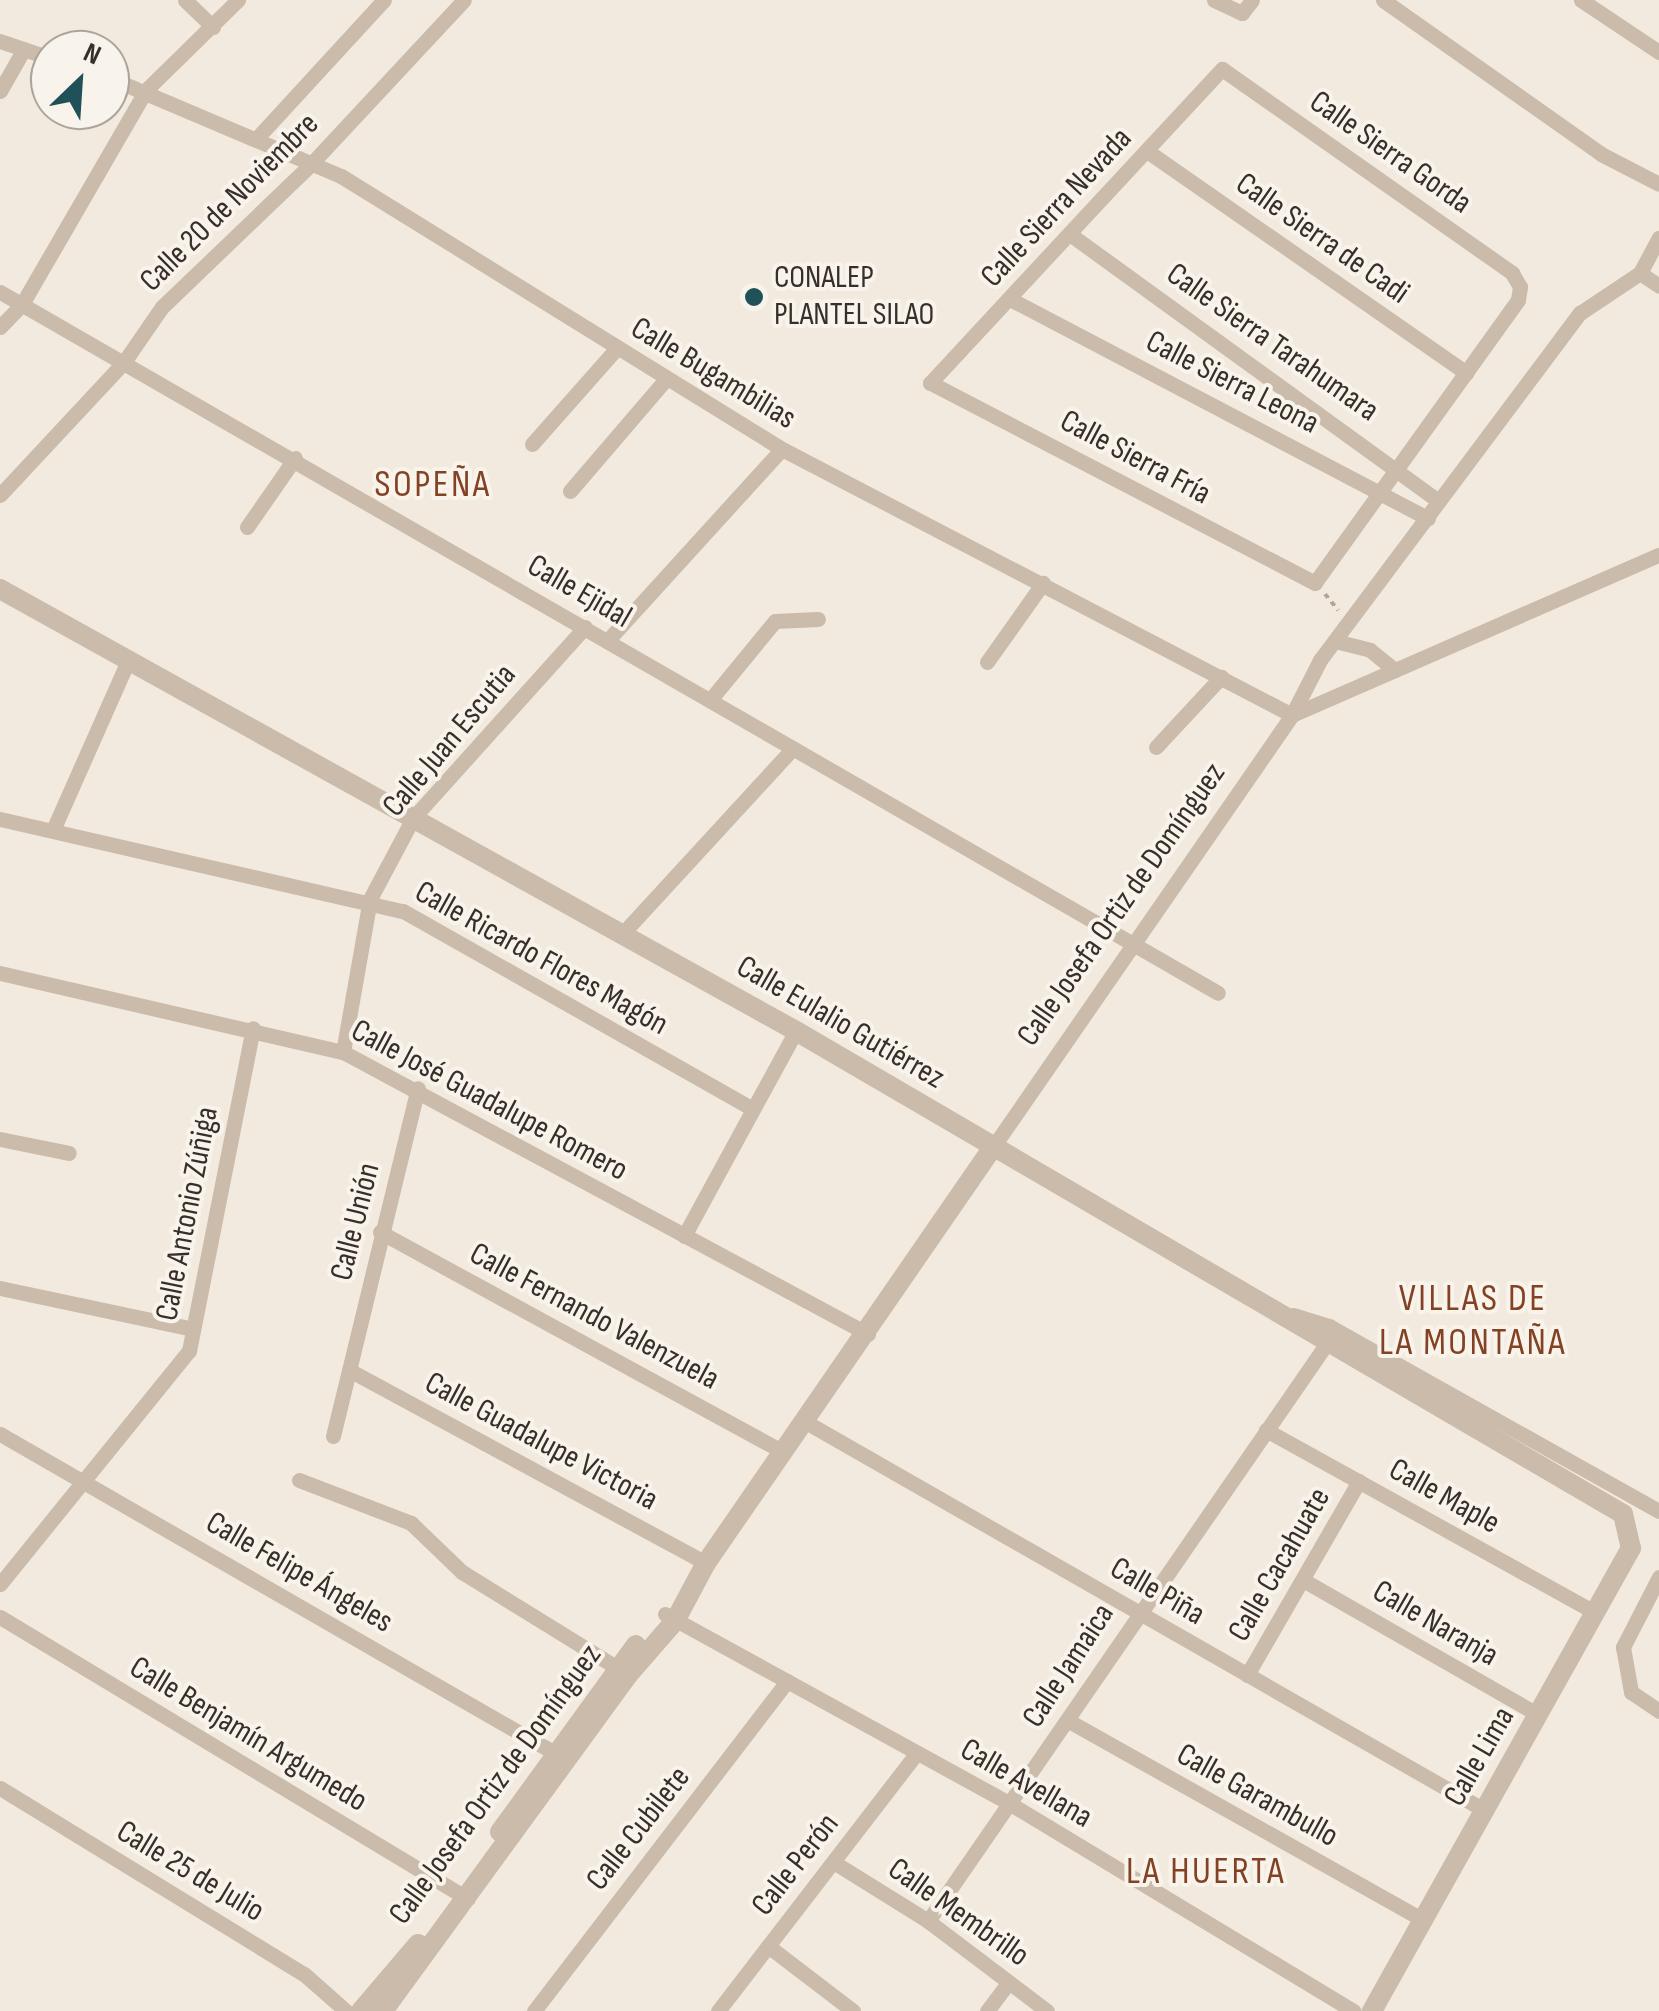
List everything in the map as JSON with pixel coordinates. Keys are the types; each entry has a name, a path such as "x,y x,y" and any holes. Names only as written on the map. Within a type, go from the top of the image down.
{"street":[{"path":"185,0 213,28"},
{"path":"0,327 22,304 146,90 238,0"},
{"path":"256,140 384,0"},
{"name":"Calle 20 de Noviembre","path":"0,494 124,362 162,307 311,164 464,0"},
{"path":"1214,0 1242,13 1252,0"},
{"path":"1383,0 1601,154 1657,175"},
{"path":"1580,0 1659,52"},
{"path":"0,41 30,51"},
{"path":"0,91 24,49"},
{"name":"Calle Sierra Nevada","path":"930,382 1222,69"},
{"name":"Calle Sierra Gorda","path":"1222,69 1512,273 1520,287 1518,300 1466,373"},
{"name":"Calle Bugambilias","path":"130,85 311,164 458,246 782,449 1292,714"},
{"name":"Calle Sierra de Cadi","path":"1147,151 1466,373"},
{"name":"Calle Sierra Tarahumara","path":"1070,235 1399,466 1440,501"},
{"path":"1659,238 1640,272 1659,286"},
{"name":"Calle Josefa Ortiz de Domínguez","path":"383,2011 622,1671 684,1600 782,1450 868,1334 1128,943 1292,714 1335,641 1580,313 1640,272"},
{"name":"Calle Ejidal","path":"0,292 295,458 1218,994"},
{"name":"Calle Sierra Leona","path":"1010,299 1428,518"},
{"path":"532,444 617,348"},
{"path":"1315,583 1466,373"},
{"path":"570,491 666,379"},
{"name":"Calle Sierra Fría","path":"930,382 1315,583"},
{"path":"608,640 782,449"},
{"path":"247,527 295,458"},
{"path":"1292,714 1659,555"},
{"path":"987,662 1044,584"},
{"name":"Calle Eulalio Gutiérrez","path":"0,590 796,1030 1623,1514 1632,1531"},
{"path":"710,700 775,621 818,619"},
{"name":"Calle Juan Escutia","path":"343,1052 370,899 413,818 584,627"},
{"path":"1335,641 1370,650 1395,670"},
{"path":"53,830 128,661"},
{"path":"1156,748 1221,677"},
{"path":"624,934 793,748"},
{"name":"Calle Ricardo Flores Magón","path":"0,818 370,899 403,911 753,1109"},
{"name":"Calle José Guadalupe Romero","path":"0,973 343,1052 418,1088 868,1334"},
{"name":"Calle Antonio Zúñiga","path":"0,1584 89,1482 189,1352 252,1028"},
{"path":"684,1236 796,1030"},
{"name":"Calle Unión","path":"333,1436 418,1088"},
{"path":"0,1139 69,1152"},
{"name":"Calle Fernando Valenzuela","path":"380,1232 782,1450"},
{"path":"0,1288 193,1329"},
{"path":"1265,1307 1328,1326 1659,1511"},
{"name":"Calle Jamaica","path":"928,1920 1012,1805 1136,1612 1328,1343"},
{"name":"Calle Guadalupe Victoria","path":"349,1370 706,1563"},
{"name":"Calle Piña","path":"804,1422 1484,1810"},
{"name":"Calle Maple","path":"1266,1430 1596,1613"},
{"name":"Calle Felipe Ángeles","path":"0,1434 561,1757"},
{"path":"300,1480 411,1523 462,1572 622,1671"},
{"name":"Calle Cacahuate","path":"1248,1675 1359,1482"},
{"name":"Calle Lima","path":"1372,2011 1420,1919 1596,1613 1631,1548 1632,1531"},
{"path":"1659,1577 1623,1647 1631,1692 1659,1711"},
{"name":"Calle Naranja","path":"1303,1580 1539,1715"},
{"name":"Calle Avellana","path":"670,1617 1012,1805 1354,2011"},
{"name":"Calle Benjamín Argumedo","path":"0,1618 463,1896"},
{"name":"Calle Cubilete","path":"534,2011 788,1682"},
{"name":"Calle Garambullo","path":"1066,1720 1420,1919"},
{"name":"Calle Perón","path":"718,2011 917,1753"},
{"name":"Calle 25 de Julio","path":"0,1788 304,1974 346,2011"},
{"name":"Calle Membrillo","path":"835,1863 928,1920 1047,2011"},
{"name":"Calle Josefa Ortiz de Domínguez","path":"361,2011 463,1896"},
{"path":"768,1946 853,2011"},
{"path":"987,2011 1009,1982"}],"path":[{"path":"1315,583 1349,622"}],"place":[{"name":"CONALEP PLANTEL SILAO","path":"754,297"}],"district":[{"name":"SOPEÑA","path":"433,485"},
{"name":"VILLAS DE LA MONTAÑA","path":"1473,1321"},
{"name":"LA HUERTA","path":"1206,1872"}]}
